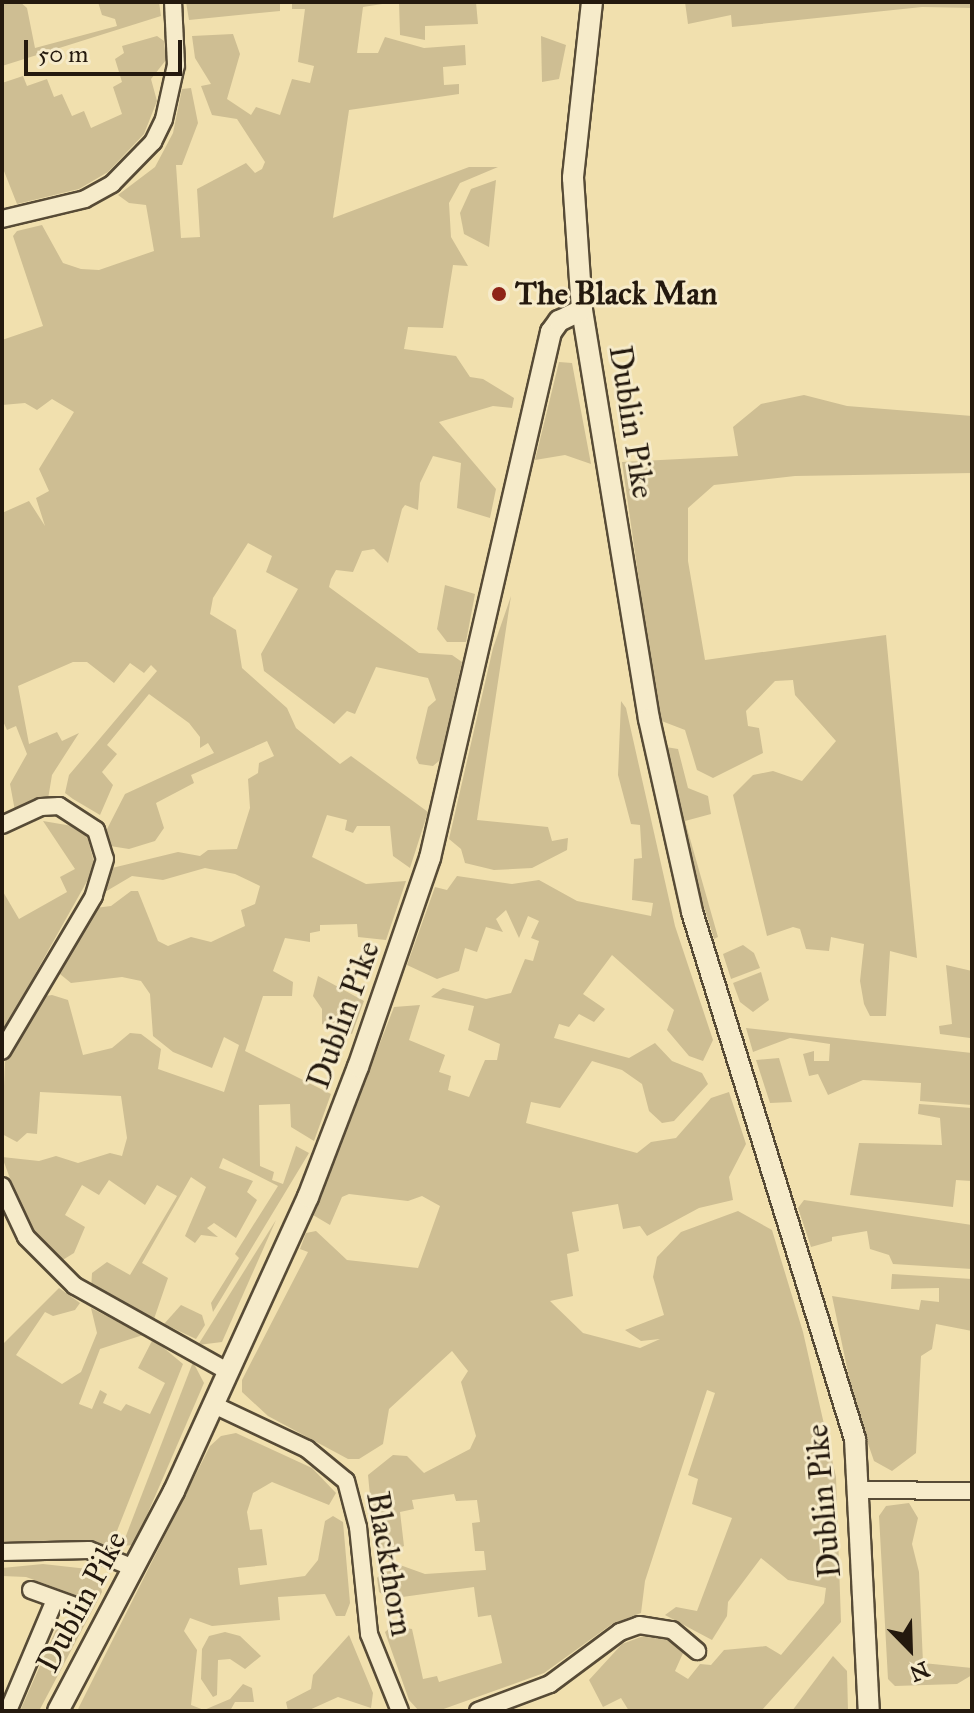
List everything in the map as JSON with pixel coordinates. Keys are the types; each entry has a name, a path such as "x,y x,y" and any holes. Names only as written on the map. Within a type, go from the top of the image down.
{"street":[{"path":"2,219 85,199 112,184 153,142 176,65 173,2"},
{"name":"Dublin Pike","path":"592,2 573,178 582,310 649,719 692,912 816,1304 855,1439 869,1711"},
{"name":"Dublin Pike","path":"58,1711 134,1568 214,1405 308,1197 393,969 430,858 464,728 551,332 559,321 582,310"},
{"path":"2,825 41,807 59,806 96,830 105,859 94,896 2,1051"},
{"path":"2,1186 26,1237 75,1286 229,1372"},
{"name":"Blackthorn","path":"214,1405 307,1449 346,1481 357,1515 369,1634 400,1711"},
{"path":"858,1490 972,1491"},
{"path":"2,1552 89,1550 134,1568"},
{"path":"31,1590 54,1602 78,1607"},
{"path":"8,1711 54,1602"},
{"path":"478,1711 550,1684 620,1632 639,1625 672,1630 697,1651"}],"shaded area":[{"path":"2,2 20,2 27,8 35,48 117,26 115,19 102,15 98,2 159,2 161,16 2,66"},
{"path":"186,2 280,2 280,11 189,20"},
{"path":"292,2 395,2 363,7 357,53 378,53 385,37 424,48 465,45 466,65 443,67 444,85 459,84 459,94 349,110 333,218 469,167 498,167 460,183 449,203 451,237 468,266 453,265 443,328 408,327 404,349 456,356 470,377 483,379 514,398 512,408 493,406 439,422 496,489 490,518 457,508 461,463 433,456 420,483 418,510 405,505 402,509 388,563 374,549 362,551 353,572 336,570 329,587 419,653 452,655 462,662 440,760 433,766 419,764 416,758 428,707 436,700 428,678 376,667 355,714 347,711 334,724 264,671 261,654 298,589 266,572 272,556 248,543 213,598 210,614 236,630 242,668 287,708 296,728 340,764 351,756 428,812 410,868 393,856 390,826 357,826 353,833 345,830 347,820 327,815 312,857 366,884 406,881 386,940 358,937 357,924 320,925 320,931 310,933 310,942 285,938 273,971 293,982 292,996 263,996 245,1051 331,1094 314,1141 291,1127 290,1104 259,1105 260,1166 274,1172 272,1180 283,1184 296,1146 309,1153 213,1312 211,1303 239,1258 235,1254 278,1186 223,1158 219,1168 253,1181 247,1192 257,1200 236,1238 214,1223 207,1228 218,1237 201,1235 195,1243 185,1236 206,1187 191,1177 142,1263 168,1278 154,1319 91,1290 92,1273 107,1262 130,1275 177,1196 157,1185 145,1205 109,1180 99,1195 82,1185 65,1215 85,1227 74,1253 61,1261 29,1229 2,1157 39,1161 56,1156 78,1163 110,1153 122,1156 127,1138 121,1096 40,1092 37,1134 27,1133 17,1142 2,1134 5,1062 39,997 52,995 68,1000 83,1055 112,1048 130,1033 141,1034 161,1049 158,1069 224,1092 239,1045 224,1037 212,1068 173,1052 153,1036 150,994 141,981 122,977 71,983 55,970 95,908 111,906 131,891 138,891 158,941 168,946 191,937 211,942 245,926 241,910 255,904 260,886 235,874 205,868 163,880 132,876 105,892 112,868 178,852 200,856 208,850 237,849 250,808 248,779 258,773 259,763 274,756 267,741 191,775 194,783 156,803 164,828 155,841 129,849 110,846 106,831 125,794 214,753 208,743 200,748 200,737 189,723 149,694 107,745 117,754 102,772 113,785 100,815 73,799 65,793 69,775 157,671 151,665 144,673 130,663 114,683 87,662 73,662 18,686 29,744 57,732 62,741 79,733 52,775 48,799 15,811 10,784 27,754 16,726 7,730 2,719 2,513 29,501 45,526 36,498 49,491 39,469 74,412 52,399 37,410 25,403 2,405 2,340 43,326 13,236 17,231 42,225 63,263 81,269 99,270 154,251 146,205 129,203 118,195 155,167 173,133 182,89 191,88 198,123 182,165 176,165 181,238 200,237 197,189 246,163 255,173 262,169 265,162 237,119 212,115 201,86 211,84 195,58 192,36 233,34 240,54 227,99 251,115 256,107 280,115 292,79 310,83 314,66 298,62 305,9 292,9"},
{"path":"399,2 476,2 478,24 425,26 425,40 400,35"},
{"path":"685,2 972,2 972,8 922,7 732,27 731,15 688,24"},
{"path":"157,36 164,41 166,60 151,79 157,101 144,134 108,172 79,189 17,204 2,166 2,83 23,76 27,86 47,79 54,97 62,94 72,116 84,111 91,128 122,114 113,87 122,82 115,59 124,53 122,46"},
{"path":"541,36 566,45 559,79 542,82"},
{"path":"496,180 489,247 464,234 460,213 471,189"},
{"path":"559,362 572,363 591,464 565,455 535,460"},
{"path":"804,395 847,406 972,416 972,473 795,476 714,485 688,508 688,561 705,660 886,635 917,958 890,951 886,1016 870,1016 864,1004 860,981 864,944 831,937 829,951 806,949 800,929 793,927 767,936 733,795 753,775 773,771 802,781 836,741 795,695 793,680 775,681 746,711 748,726 759,728 763,753 713,778 697,770 685,730 659,720 622,462 738,456 733,427 761,404"},
{"path":"445,585 475,594 466,642 447,642 437,629"},
{"path":"511,596 477,820 548,827 552,841 568,838 567,850 532,868 494,870 465,863 461,849 449,839 493,648"},
{"path":"621,701 626,708 675,926 713,1040 703,1061 689,1056 667,1030 674,1010 612,955 583,994 605,1009 594,1022 579,1014 569,1027 559,1024 554,1038 629,1058 655,1043 672,1061 702,1073 708,1084 674,1121 662,1123 649,1111 642,1084 622,1070 592,1061 560,1108 531,1102 526,1123 637,1153 651,1142 676,1138 711,1098 729,1092 746,1144 729,1177 733,1200 699,1208 647,1236 640,1226 623,1229 618,1204 572,1212 579,1251 567,1254 573,1296 550,1301 583,1333 640,1348 660,1339 641,1341 625,1330 664,1315 653,1277 657,1257 681,1232 738,1211 772,1230 803,1332 836,1477 841,1622 761,1711 629,1711 621,1698 603,1707 589,1680 622,1644 646,1635 668,1639 684,1651 675,1671 688,1679 700,1664 711,1665 724,1650 766,1646 781,1655 824,1603 826,1588 788,1580 761,1558 728,1602 727,1616 712,1640 665,1615 676,1607 697,1611 732,1518 692,1504 698,1479 688,1475 715,1393 707,1390 645,1581 641,1613 612,1624 544,1673 438,1711 419,1711 409,1700 385,1632 392,1626 412,1629 423,1679 437,1676 439,1682 502,1663 491,1615 478,1617 474,1587 388,1599 379,1592 377,1578 386,1567 400,1565 425,1574 486,1570 484,1551 475,1551 472,1523 480,1522 477,1500 456,1501 454,1494 412,1500 414,1509 400,1512 404,1546 384,1555 375,1548 368,1475 393,1455 407,1456 424,1473 470,1449 476,1436 461,1382 468,1371 452,1351 389,1409 383,1444 359,1459 348,1459 268,1416 242,1392 242,1380 308,1252 300,1249 306,1233 316,1231 347,1260 418,1268 440,1206 422,1196 408,1201 349,1194 342,1197 330,1225 313,1215 394,1007 420,1005 409,1040 445,1055 439,1072 451,1076 448,1090 469,1097 485,1060 497,1060 500,1044 468,1030 474,1006 431,997 443,988 486,999 511,993 525,959 533,961 539,941 531,938 539,921 528,916 519,938 506,910 496,919 503,932 486,927 477,952 465,948 459,971 437,979 407,965 435,887 447,890 457,876 512,884 539,880 577,901 651,916 653,903 632,900 634,859 642,858 640,825 631,824 618,775"},
{"path":"666,747 678,749 688,788 708,796 711,814 685,821 718,937 714,939 687,852"},
{"path":"43,821 78,827 88,839 95,867 2,1033 2,890 19,919 67,892 60,877 75,869"},
{"path":"743,945 754,953 760,968 731,979 723,954"},
{"path":"946,965 972,971 970,1038 940,1034 939,1026 952,1024"},
{"path":"761,972 769,1000 753,1012 740,1002 733,983"},
{"path":"318,976 364,1001 352,1034 322,1024 322,1009 313,996"},
{"path":"746,1028 972,1053 972,1105 920,1101 921,1083 863,1080 828,1095 818,1074 809,1076 803,1054 814,1051 814,1061 829,1061 830,1044 790,1038 753,1052"},
{"path":"779,1058 792,1102 770,1103 756,1060"},
{"path":"919,1104 972,1108 972,1181 956,1180 953,1207 850,1195 859,1143 942,1145 940,1118 918,1114"},
{"path":"804,1200 972,1225 972,1269 893,1264 889,1255 870,1249 867,1231 832,1237 832,1241 811,1247 798,1208"},
{"path":"276,1220 222,1342 198,1345"},
{"path":"892,1274 972,1279 972,1331 936,1324 932,1349 921,1356 916,1453 892,1471 874,1461 855,1406 832,1296 919,1310 921,1300 939,1302 939,1288 891,1289"},
{"path":"59,1288 80,1303 75,1310 53,1316 45,1312 16,1355 62,1384 81,1372 97,1333 91,1308 143,1335 100,1349 79,1404 92,1409 100,1390 107,1394 103,1403 121,1411 126,1404 150,1414 165,1383 138,1368 153,1339 183,1364 111,1546 2,1543 2,1345"},
{"path":"181,1305 202,1315 205,1325 196,1339 164,1324"},
{"path":"193,1362 204,1383 134,1545 122,1546"},
{"path":"236,1433 312,1468 336,1493 329,1505 272,1482 253,1493 247,1512 250,1530 262,1529 267,1565 238,1568 240,1585 305,1576 318,1560 325,1521 333,1516 343,1522 350,1603 345,1616 336,1616 325,1594 278,1597 280,1620 212,1626 190,1618 184,1631 197,1650 191,1705 204,1710 230,1699 243,1684 252,1688 254,1702 235,1702 230,1711 77,1711 210,1446 221,1436"},
{"path":"909,1503 918,1518 912,1544 919,1572 923,1663 972,1668 972,1675 957,1684 895,1686 888,1679 879,1516 886,1506"},
{"path":"43,1564 97,1570 102,1592 39,1711 20,1711 58,1625 81,1615 84,1598 26,1577 2,1576 2,1568"},
{"path":"225,1632 240,1636 261,1656 245,1669 230,1659 218,1660 217,1695 213,1697 201,1679 202,1649 209,1636"},
{"path":"349,1635 373,1693 371,1708 338,1697 307,1711 288,1711 286,1702 311,1689 313,1675"},
{"path":"833,1656 847,1671 848,1711 792,1711"}],"place":[{"name":"The Black Man","path":"499,294"}]}
